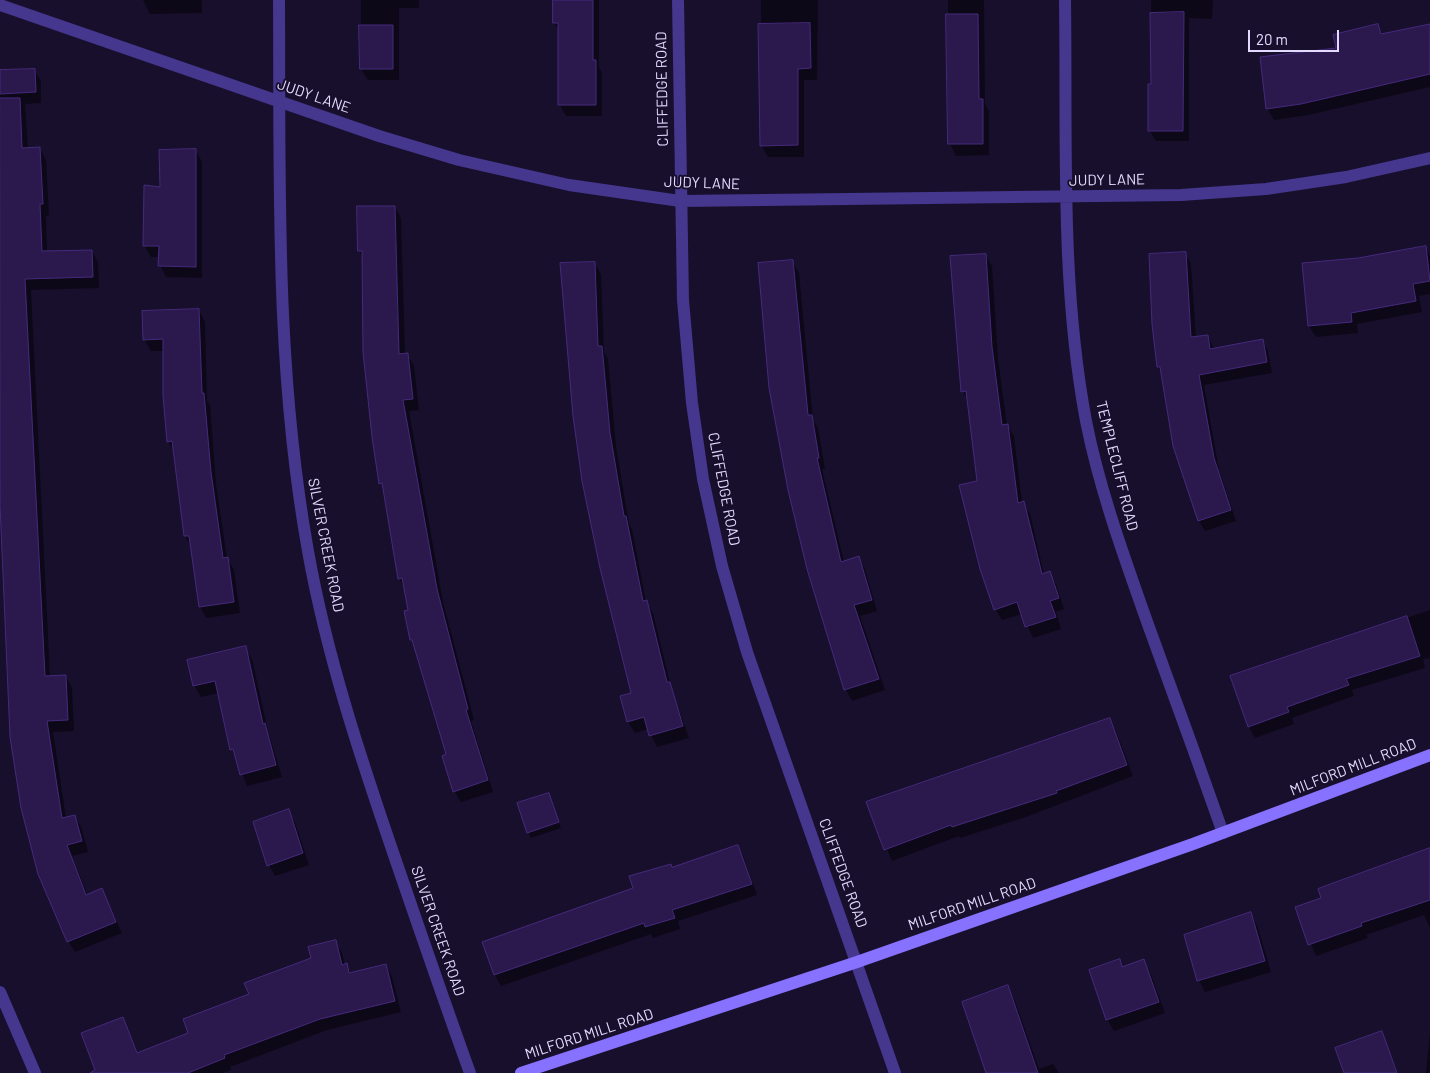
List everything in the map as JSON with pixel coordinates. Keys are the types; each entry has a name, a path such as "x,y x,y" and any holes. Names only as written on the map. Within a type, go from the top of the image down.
{"main road":[{"name":"MILFORD MILL ROAD","path":"522,1073 857,962 1223,833 1430,755"}],"street":[{"name":"SILVER CREEK ROAD","path":"279,0 280,256 284,349 294,455 308,552 332,656 362,762 470,1073"},
{"name":"CLIFFEDGE ROAD","path":"678,0 683,300 692,403 703,479 722,566 747,652 895,1073"},
{"name":"TEMPLECLIFF ROAD","path":"1066,0 1067,197 1076,350 1086,421 1106,497 1131,576 1223,833"},
{"name":"JUDY LANE","path":"0,5 379,136 459,160 569,185 680,201 1181,195 1266,189 1346,177 1430,158"},
{"path":"0,992 34,1073"}],"building":[{"path":"553,0 593,0 593,60 596,60 596,105 558,105 558,23 553,23"},
{"path":"1184,12 1183,131 1148,131 1148,84 1151,84 1150,13"},
{"path":"946,14 978,14 979,99 983,99 983,144 948,144"},
{"path":"810,23 811,68 798,69 798,145 760,146 758,24"},
{"path":"1378,24 1381,34 1430,24 1430,74 1301,104 1266,109 1260,57 1336,48 1333,35"},
{"path":"359,25 393,25 393,69 360,69"},
{"path":"35,69 36,92 0,94 0,70"},
{"path":"0,98 20,98 22,148 40,147 43,204 40,204 42,251 92,250 93,277 25,279 45,676 66,675 68,720 47,721 62,818 75,815 82,841 67,845 86,895 102,888 116,922 67,942 38,874 21,808 10,737 0,505"},
{"path":"196,149 196,267 158,266 159,246 143,246 144,185 160,187 159,150"},
{"path":"357,206 395,206 399,354 408,353 413,399 403,400 437,589 468,709 466,710 488,780 453,792 442,756 446,754 412,640 410,640 404,611 408,610 402,578 398,579 382,483 379,484 363,352 362,251 358,251"},
{"path":"1426,246 1430,281 1413,284 1416,301 1351,313 1352,322 1308,326 1302,263 1358,258"},
{"path":"1186,252 1191,337 1208,335 1210,349 1263,339 1267,362 1199,375 1214,458 1231,510 1198,521 1173,446 1160,367 1157,367 1152,324 1149,254"},
{"path":"986,254 992,347 1002,425 1008,424 1018,503 1024,501 1042,574 1050,571 1059,598 1050,601 1056,617 1025,627 1017,602 994,610 980,569 959,485 977,481 966,391 961,392 950,256"},
{"path":"793,260 808,415 812,415 819,458 817,458 841,562 859,556 872,600 854,605 879,679 844,690 807,569 788,490 769,388 758,263"},
{"path":"595,262 598,346 602,346 610,433 624,516 626,516 643,601 647,600 667,682 670,682 683,726 649,736 644,717 627,722 620,696 631,693 600,568 582,481 573,416 560,263"},
{"path":"199,309 202,393 204,393 211,472 223,558 228,557 234,602 199,607 189,536 184,536 172,441 167,442 163,396 163,339 143,340 142,311"},
{"path":"1407,616 1420,656 1346,679 1349,685 1287,707 1289,712 1248,727 1230,676"},
{"path":"246,646 263,724 265,723 276,765 240,775 233,749 230,750 215,681 193,686 187,660"},
{"path":"1110,718 1127,765 1056,791 1057,793 952,827 951,825 884,850 866,802"},
{"path":"549,793 559,822 527,833 517,803"},
{"path":"289,809 303,853 267,866 253,822"},
{"path":"738,845 752,884 672,910 675,918 645,927 644,923 494,975 482,942 633,888 629,876 671,864 672,867"},
{"path":"1430,848 1430,900 1361,923 1362,926 1308,945 1295,907 1321,898 1318,889"},
{"path":"1251,912 1265,961 1197,981 1184,935"},
{"path":"336,940 342,965 347,963 349,973 386,964 395,1001 320,1019 224,1055 225,1058 188,1073 90,1073 95,1070 81,1033 123,1017 137,1053 188,1033 183,1019 249,994 244,983 311,958 308,947"},
{"path":"1120,959 1122,967 1144,959 1159,1002 1106,1020 1089,970"},
{"path":"1008,985 1038,1073 986,1073 962,1002"},
{"path":"1382,1031 1397,1073 1344,1073 1335,1048"}]}
